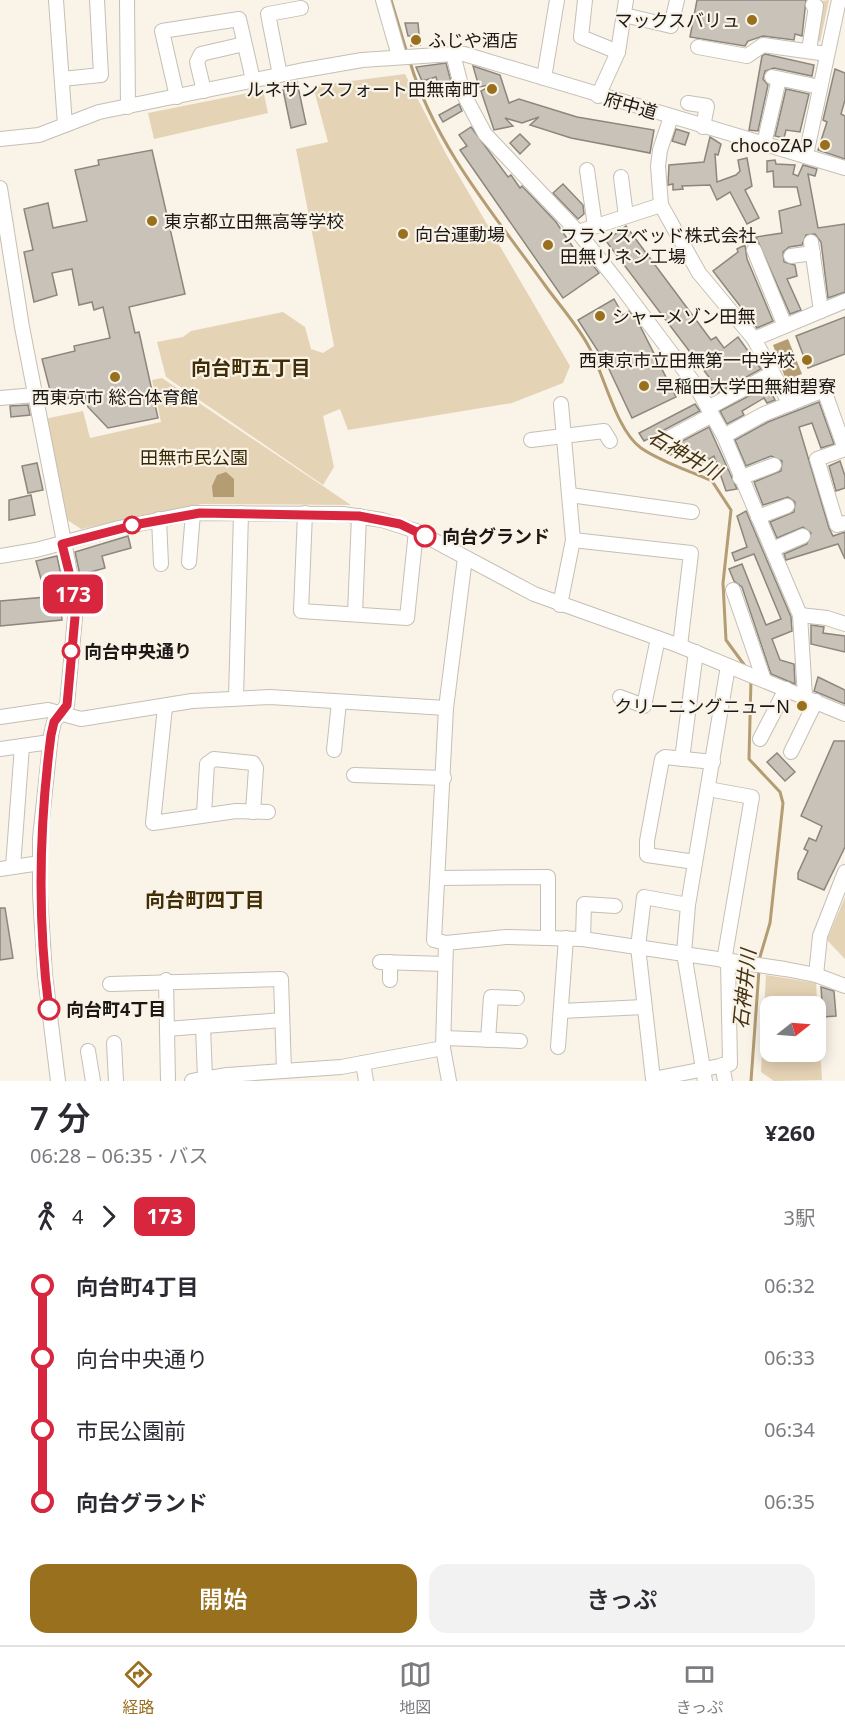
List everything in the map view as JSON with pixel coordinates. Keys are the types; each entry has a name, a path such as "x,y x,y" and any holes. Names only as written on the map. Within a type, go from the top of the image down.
{"street":[{"path":"57,0 65,125"},
{"path":"62,79 101,75 97,0"},
{"path":"127,0 128,107"},
{"path":"383,0 400,56"},
{"path":"544,78 556,0"},
{"path":"585,0 581,37 618,52"},
{"path":"598,96 618,52 626,0"},
{"path":"624,15 671,26 676,0"},
{"path":"806,155 827,54 841,4"},
{"path":"802,45 816,6 813,5"},
{"path":"280,75 268,14 301,8"},
{"path":"177,97 162,31 239,19 253,80"},
{"path":"204,91 197,62 201,54 244,44"},
{"path":"698,47 744,56 763,45 802,45 827,54"},
{"name":"府中道","path":"0,139 39,135 99,112 280,75 416,54 464,54 598,96 845,168"},
{"path":"453,54 463,93 485,134 578,232 614,283 694,382 724,436 800,615 811,699 791,752"},
{"path":"764,144 775,78 820,87"},
{"path":"688,103 713,108 706,128"},
{"path":"671,117 660,150 658,166 662,205 699,273 754,339 771,374 790,404"},
{"path":"587,170 595,226"},
{"path":"621,177 626,216"},
{"path":"0,188 14,285 62,544 73,588 75,617 67,705 54,722 50,742 40,863 42,950 58,1081"},
{"path":"578,232 662,205"},
{"path":"792,256 812,247 821,311"},
{"path":"752,259 785,326"},
{"path":"754,339 845,301"},
{"path":"667,439 771,374"},
{"path":"724,436 765,414 824,390 845,449 817,459 837,525 845,523"},
{"path":"0,398 35,395"},
{"path":"560,604 573,540 561,404"},
{"path":"531,440 604,431 610,441"},
{"path":"740,478 774,465"},
{"path":"570,495 692,512"},
{"path":"758,517 787,506"},
{"path":"0,556 193,513 304,513 359,516 400,524 534,594 696,652 845,714"},
{"path":"189,562 193,513"},
{"path":"236,698 241,513"},
{"path":"304,513 301,611 407,618 416,531"},
{"path":"355,614 359,516"},
{"path":"159,519 161,564"},
{"path":"772,549 803,536"},
{"path":"573,540 691,553 680,646"},
{"path":"465,558 446,708 434,940 446,943 506,937 548,936 583,939 816,975 845,986"},
{"path":"733,590 756,676"},
{"path":"800,615 827,618 845,624"},
{"path":"620,697 644,706 658,638"},
{"path":"682,759 696,652"},
{"path":"704,1075 684,953 688,905 728,666"},
{"path":"760,739 786,689"},
{"path":"0,717 48,710 81,719 192,701 270,697 446,708"},
{"path":"334,750 339,702"},
{"path":"165,707 153,822 204,814 268,812"},
{"path":"0,749 50,742"},
{"path":"22,746 6,868 40,863"},
{"path":"204,814 207,764 214,759 253,763 256,768 254,812"},
{"path":"695,862 647,855 646,852 662,759 712,762"},
{"path":"354,776 444,778"},
{"path":"688,905 644,897 638,947 653,1079 704,1075 722,1065 730,1064 726,961 752,797 708,789"},
{"path":"816,975 820,936 845,872"},
{"path":"439,878 548,877 548,936"},
{"path":"583,939 584,904 615,906"},
{"path":"558,1047 566,938"},
{"path":"446,943 444,1043 449,1081"},
{"path":"390,980 385,962 445,964"},
{"path":"110,984 166,980 281,979 284,1071"},
{"path":"166,980 168,1081"},
{"path":"488,1040 491,997 517,998"},
{"path":"561,1011 644,1007"},
{"path":"168,1029 282,1020"},
{"path":"202,1027 198,1080 363,1063 444,1043 488,1040 520,1041"},
{"path":"114,1043 116,1081"},
{"path":"88,1051 93,1081"},
{"path":"363,1063 366,1081"},
{"path":"722,1065 725,1081"}],"green space":[{"path":"829,0 820,42 816,38 822,1"},
{"name":"向台運動場","path":"405,74 446,154 570,366 563,383 512,403 348,430 340,409 323,416 334,467 323,485 166,377 157,342 183,337 191,331 283,312 305,327 311,349 323,353 334,346 296,149 328,142 313,86"},
{"path":"263,90 268,113 154,139 148,113"},
{"name":"田無市民公園","path":"162,378 351,505 202,504 81,529 60,515 44,419 83,411 90,438 161,422 152,380"},
{"path":"845,897 845,959 827,940"},
{"path":"766,975 816,983 817,996 765,996"},
{"path":"762,1062 821,1062 822,1080 774,1081 761,1072"}],"shaded area":[{"path":"788,339 802,374 786,380 773,345"},
{"path":"226,472 234,479 234,497 213,497 212,486 217,475"}],"building":[{"name":"マックスバリュ","path":"697,0 806,0 802,36 795,34 794,40 763,36 748,41 745,46 690,37"},
{"path":"405,23 418,23 420,45 411,46 411,36 408,36"},
{"path":"765,54 814,65 812,76 774,68 765,71 763,79 768,85 758,131 749,130 762,56"},
{"path":"446,63 454,93 441,96 436,77 422,81 416,67"},
{"path":"473,66 500,75 509,103 519,99 577,117 654,130 650,153 571,138 530,125 539,117 522,123 505,118 513,126 494,130 481,91 494,84 479,87"},
{"path":"835,69 845,73 845,100 841,114 845,116 845,159 818,150 827,122 823,120"},
{"path":"297,82 306,124 291,128 282,85"},
{"path":"786,89 809,94 800,132 786,130 784,138 775,136"},
{"path":"459,104 462,111 443,122 439,115"},
{"name":"フランスベッド株式会社 田無リネン工場","path":"471,127 508,177 511,175 520,188 522,186 556,222 583,262 588,259 599,273 563,298 460,150 467,146 459,135"},
{"path":"676,129 689,133 685,145 672,141"},
{"path":"520,134 530,144 520,154 510,143"},
{"path":"710,137 721,144 718,155 715,154 717,182 736,175 740,171 738,160 747,158 752,186 745,190 759,218 747,224 730,192 717,200 710,185 682,186 683,189 673,190 673,184 668,185 669,165 704,162"},
{"path":"152,150 185,294 129,307 135,333 139,332 158,418 108,428 88,407 85,394 53,402 42,359 75,351 74,346 110,338 103,307 94,310 92,302 79,305 72,269 52,273 57,295 34,302 24,252 33,250 24,209 48,203 53,228 87,221 75,170 99,165 98,160"},
{"path":"775,160 776,164 795,165 793,174 798,176 803,165 817,169 815,176 808,174 818,228 845,224 845,292 828,298 821,242 815,234 806,235 802,245 789,247 783,252 784,262 795,265 797,276 787,279 801,310 790,314 756,237 782,233 779,211 801,205 797,187 774,187 773,171 767,172 767,161"},
{"path":"563,184 583,205 584,214 578,219 553,193"},
{"path":"626,226 711,340 716,337 724,348 738,337 761,369 712,396 708,389 715,385 606,241"},
{"path":"745,245 747,259 773,321 757,328 713,271 738,252 737,249"},
{"path":"614,299 623,315 629,311 639,324 676,397 632,418 607,365 578,320"},
{"path":"845,317 845,354 808,368 796,336"},
{"path":"768,386 775,400 767,403 764,398 742,411 744,415 727,424 720,411"},
{"path":"819,402 834,444 821,448 812,423 799,427 829,528 833,536 845,532 845,559 838,544 786,560 784,554 807,544 811,533 803,527 777,538 770,522 794,512 795,502 788,497 763,505 754,482 781,471 782,461 771,456 746,466 735,440 768,422"},
{"path":"695,404 700,411 662,431 659,443 663,447 671,447 709,427 737,489 726,491 714,456 699,465 690,450 681,455 679,450 670,455 662,447 658,449 652,437 644,441 639,433"},
{"path":"28,405 30,415 11,417 10,406"},
{"path":"840,461 845,476 845,488 836,491 829,466"},
{"path":"37,463 43,490 28,493 22,466"},
{"path":"31,495 35,515 9,520 9,500"},
{"path":"746,511 791,617 792,631 772,639 780,660 794,664 795,684 771,674 742,587 734,581 729,569 742,564 766,625 781,619 754,554 735,561 732,553 747,547 737,516"},
{"path":"128,536 131,548 102,556 105,568 80,575 75,552"},
{"path":"57,556 63,585 59,586 62,620 0,626 0,601 46,597 36,561"},
{"path":"811,625 824,627 823,633 845,636 845,652 811,644"},
{"path":"818,677 845,690 845,704 814,691"},
{"path":"834,741 845,741 845,847 824,890 798,879 798,873 808,851 804,849 809,838 816,841 822,826 801,816"},
{"path":"777,753 795,772 785,781 767,762"},
{"path":"0,908 5,908 13,958 0,960"},
{"path":"821,987 834,991 836,1016 826,1017 826,996 822,996"}],"waterway":[{"name":"石神井川","path":"391,0 407,53"},
{"name":"石神井川","path":"410,62 421,93 451,152 488,207 585,339 624,428 632,440 657,458 712,481 731,510 723,583 726,640 748,670"},
{"name":"石神井川","path":"751,679 749,759 780,792 783,803 770,923 759,960"},
{"name":"石神井川","path":"751,1081 759,970"}],"bus line":[{"name":"173","path":"49,1009 42,950 40,838 51,735 54,722 67,705 75,617 73,588 62,544 159,519 193,513 343,514 400,524 425,536"}],"place":[{"name":"マックスバリュ","path":"752,20"},
{"name":"ふじや酒店","path":"416,40"},
{"name":"ルネサンスフォート田無南町","path":"492,89"},
{"name":"chocoZAP","path":"825,145"},
{"name":"東京都立田無高等学校","path":"152,221"},
{"name":"向台運動場","path":"403,234"},
{"name":"フランスベッド株式会社 田無リネン工場","path":"548,245"},
{"name":"シャーメゾン田無","path":"600,316"},
{"name":"西東京市立田無第一中学校","path":"807,360"},
{"name":"西東京市 総合体育館","path":"115,377"},
{"name":"早稲田大学田無紺碧寮","path":"644,386"},
{"name":"向台グランド","path":"425,536"},
{"name":"向台中央通り","path":"71,651"},
{"name":"クリーニングニューN","path":"802,706"},
{"name":"向台町4丁目","path":"49,1009"}],"district":[{"name":"向台町五丁目","path":"251,367"},
{"name":"向台町四丁目","path":"205,899"}]}
